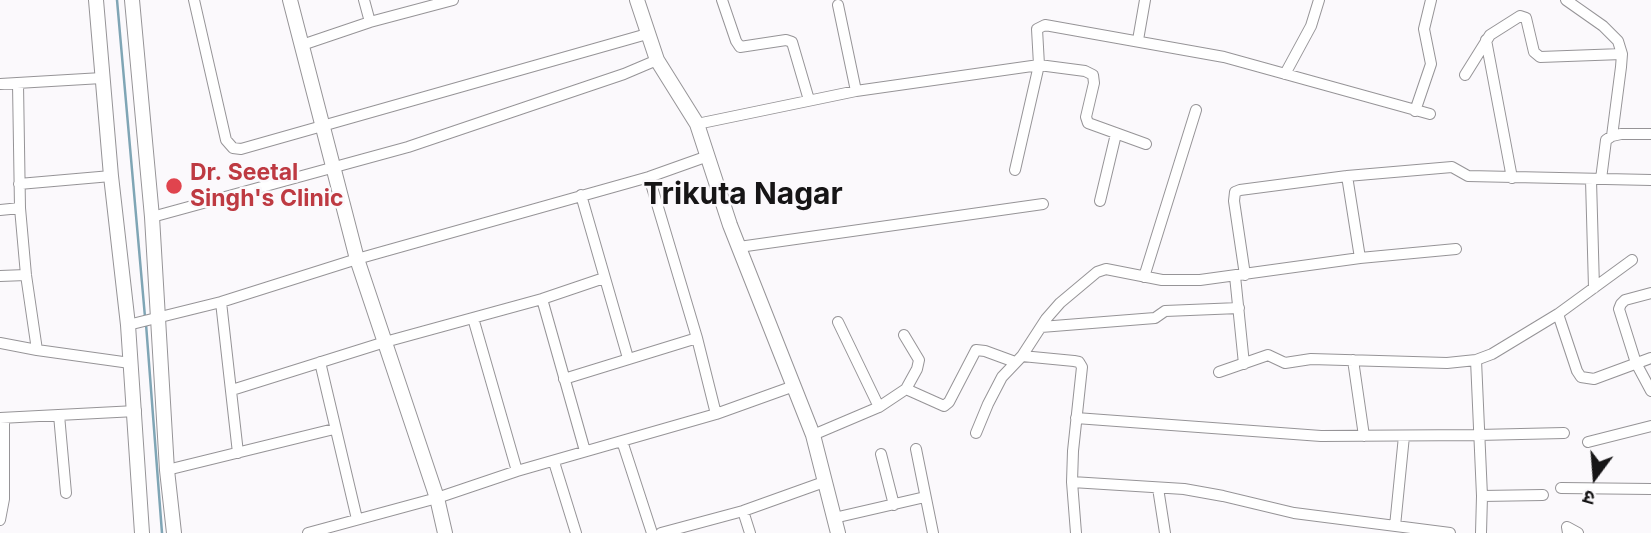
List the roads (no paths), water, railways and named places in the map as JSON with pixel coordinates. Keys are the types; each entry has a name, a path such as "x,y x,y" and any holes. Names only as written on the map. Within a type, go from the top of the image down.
{"street":[{"path":"96,0 111,176 133,324 130,363 136,411 142,533"},
{"path":"132,0 152,217 156,320 174,533"},
{"path":"194,0 226,140 230,145 241,149 647,34"},
{"path":"290,0 357,260 437,498 444,533"},
{"path":"364,0 370,22"},
{"path":"302,46 370,22 453,0"},
{"path":"637,0 657,60 697,124 739,247 813,435 838,533"},
{"path":"722,0 740,47 786,40 792,42 809,100"},
{"path":"1138,40 1145,0"},
{"path":"1285,74 1311,26 1319,0"},
{"path":"1415,111 1431,64 1424,29 1431,0"},
{"path":"1566,0 1612,33 1618,41 1622,54 1612,136"},
{"path":"838,5 856,91"},
{"path":"1465,75 1486,40 1495,31 1520,16 1526,18 1534,52 1540,57 1622,54"},
{"path":"1015,170 1039,65 1036,38 1037,29 1041,25 1224,57 1430,114"},
{"path":"1486,40 1512,178"},
{"path":"152,217 408,147 624,74 657,60"},
{"path":"697,124 856,91 1039,65 1085,71 1093,75 1095,78 1086,117 1088,123 1146,145"},
{"path":"0,84 102,78"},
{"path":"18,84 20,208 37,350"},
{"path":"1144,277 1196,110"},
{"path":"1100,201 1116,134"},
{"path":"1594,288 1596,179 1606,140 1612,136 1651,134"},
{"path":"133,324 221,302 357,260 649,177 708,156"},
{"path":"1244,363 1239,308 1240,275 1235,192 1347,176 1452,167 1468,176 1651,180"},
{"path":"19,184 111,176"},
{"path":"1347,176 1360,258"},
{"path":"649,177 697,338 716,414"},
{"path":"581,195 628,358"},
{"path":"739,247 1043,204"},
{"path":"0,210 20,208"},
{"path":"976,433 995,390 1041,327 1060,303 1097,272 1106,269 1144,277 1181,280 1456,249"},
{"path":"1219,372 1268,355 1285,363 1311,359 1461,363 1476,360 1492,354 1558,314 1632,260"},
{"path":"0,276 26,275"},
{"path":"232,390 385,342 542,299 604,278"},
{"path":"1651,293 1625,300 1619,309 1636,363 1651,391"},
{"path":"542,299 585,451"},
{"path":"221,302 238,453"},
{"path":"1041,327 1155,318 1165,311 1239,308"},
{"path":"1558,314 1581,377 1594,379 1651,358"},
{"path":"473,318 517,471"},
{"path":"838,322 879,407"},
{"path":"813,435 879,407 906,388 919,360 904,335"},
{"path":"564,379 697,338"},
{"path":"0,342 130,363"},
{"path":"906,388 944,406 949,402 976,350 1019,359 1079,362 1082,367 1072,482 1076,533"},
{"path":"1353,360 1364,436"},
{"path":"1476,360 1481,533"},
{"path":"320,362 357,519"},
{"path":"308,533 437,498 517,471 716,414 794,386"},
{"path":"0,520 4,499 2,418 136,411"},
{"path":"58,415 66,493"},
{"path":"1076,418 1321,436 1564,433"},
{"path":"1588,442 1651,426"},
{"path":"167,470 334,429"},
{"path":"1395,526 1404,436"},
{"path":"622,441 652,533"},
{"path":"916,449 933,533"},
{"path":"881,454 894,505"},
{"path":"554,462 576,533"},
{"path":"662,533 743,511 824,482"},
{"path":"1072,482 1206,492 1356,527 1395,526 1413,531 1450,533"},
{"path":"1158,488 1165,533"},
{"path":"1561,488 1651,489"},
{"path":"1482,496 1543,495"},
{"path":"834,518 925,497"},
{"path":"743,511 750,533"},
{"path":"1567,533 1567,527 1578,533"}],"waterway":[{"path":"117,0 145,317"},
{"path":"146,324 162,533"}],"place":[{"name":"Dr. Seetal Singh's Clinic","path":"174,186"}],"district":[{"name":"Trikuta Nagar","path":"743,195"}]}
